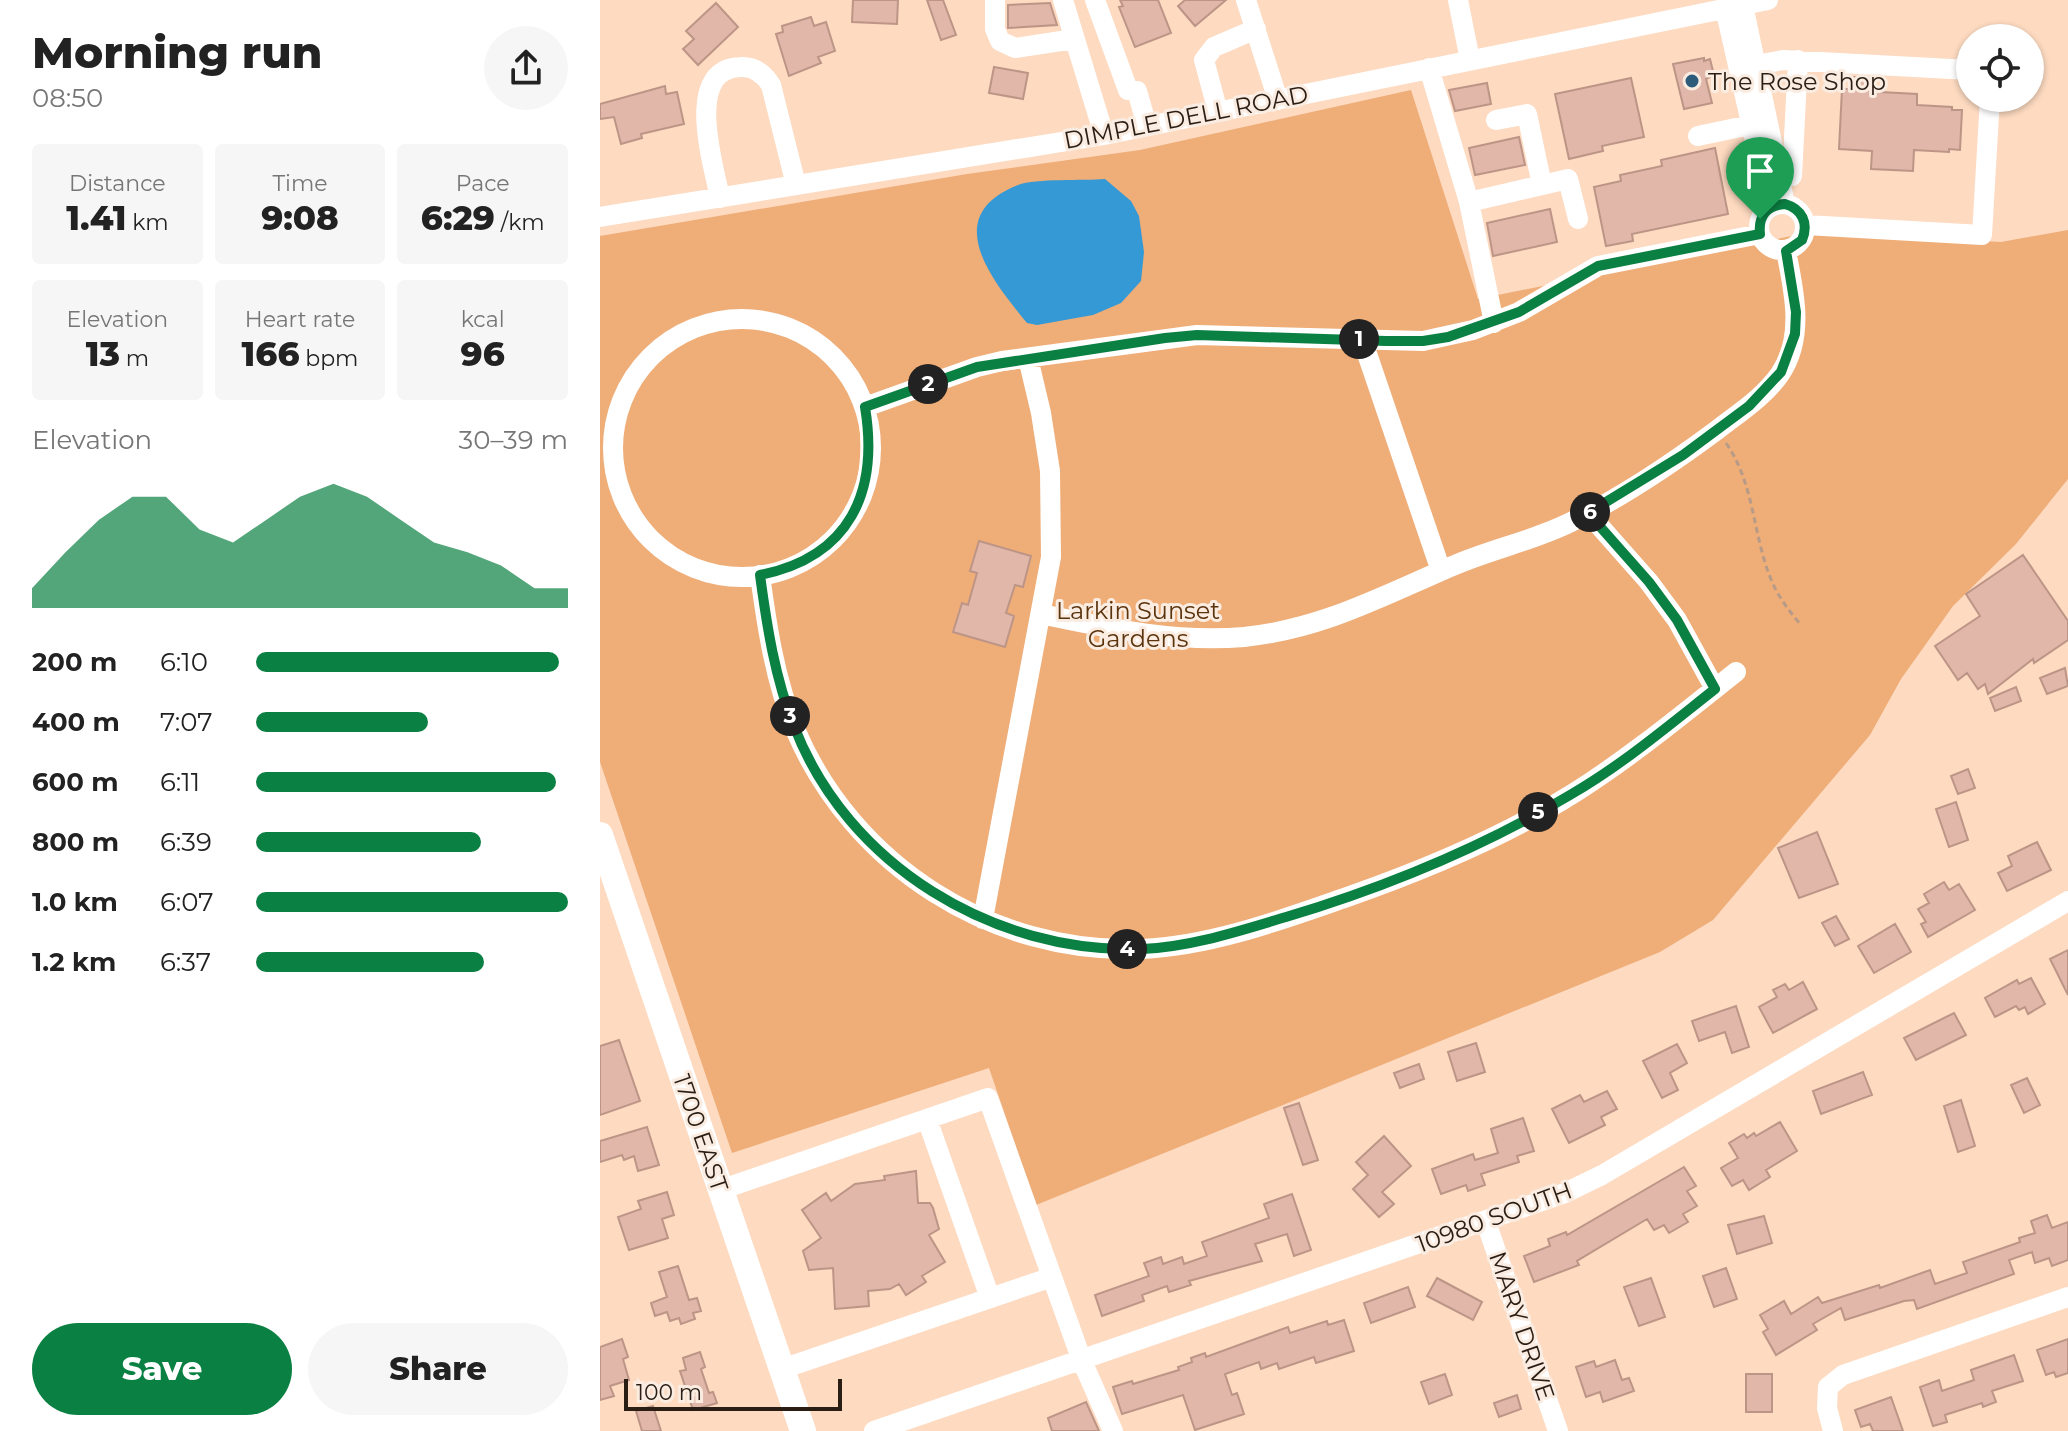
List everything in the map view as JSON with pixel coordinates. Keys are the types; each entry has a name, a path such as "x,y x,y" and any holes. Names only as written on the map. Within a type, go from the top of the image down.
{"main road":[{"name":"1700 EAST","path":"600,835 609,894 720,1190 803,1431"}],"street":[{"path":"995,0 995,29 1000,41 1015,48 1074,39"},
{"path":"1063,0 1104,135"},
{"path":"1095,0 1128,90 1137,91 1147,126"},
{"path":"1246,0 1278,100"},
{"path":"1458,0 1470,60"},
{"name":"DIMPLE DELL ROAD","path":"600,217 1104,135 1768,0"},
{"path":"1734,7 1760,123 1778,177"},
{"path":"1218,112 1204,60 1214,47 1256,29"},
{"path":"1747,67 1798,60 1956,69"},
{"path":"1778,206 1778,177 1798,60"},
{"path":"720,198 704,115 713,86 719,76 731,68 750,67 765,76 771,85 796,185"},
{"path":"1429,68 1469,202 1494,323"},
{"path":"1806,225 1982,235 1989,112"},
{"path":"1496,120 1527,114 1542,185"},
{"path":"1698,136 1760,123"},
{"path":"1469,202 1568,179 1578,219"},
{"path":"1778,206 1799,211 1806,225 1802,240 1786,251 1768,246 1760,234 1760,219 1778,206"},
{"path":"865,407 977,367 1197,335 1423,341 1448,337 1519,312 1598,266 1760,234"},
{"path":"1041,614 1148,635 1244,637 1336,617 1441,571 1567,524 1638,485 1766,391 1781,372 1795,334 1796,312 1786,251"},
{"path":"745,319 777,323 824,348 840,365 865,407 870,461 863,493 837,535 818,553 790,567 760,575 728,576 685,564 660,547 640,526 618,486 613,428 627,389 659,349 681,334 710,322 745,319"},
{"path":"1362,339 1441,571"},
{"path":"983,919 1051,557 1052,514 1047,442 1028,358"},
{"path":"1588,513 1649,582 1677,620 1715,689"},
{"path":"760,575 773,659 795,728 829,792 877,849 938,896 983,919 1026,935 1087,946 1143,949 1200,941 1321,906 1409,876 1482,843 1572,794 1650,741 1736,672"},
{"name":"10980 SOUTH","path":"874,1431 1544,1201 1602,1175 2068,901"},
{"path":"720,1190 988,1098 1082,1361 1113,1431"},
{"path":"927,1119 990,1298"},
{"name":"MARY DRIVE","path":"1486,1222 1558,1431"},
{"path":"782,1369 1052,1277"},
{"path":"1833,1431 1827,1408 1828,1387 1843,1375 2068,1297"}],"path":[{"path":"1715,431 1738,461 1751,496 1772,582 1801,625"}],"green space":[{"name":"Larkin Sunset Gardens","path":"1411,90 1478,299 1812,232 2001,242 2068,230 2068,479 2016,544 1953,606 1901,679 1870,735 1713,920 1660,952 1036,1205 989,1068 732,1153 600,762 600,236 967,174 1140,150"}],"water":[{"path":"1105,179 1131,201 1139,216 1144,252 1141,281 1121,303 1093,315 1037,325 1027,323 988,269 980,250 977,231 981,214 994,198 1018,185"}],"building":[{"path":"853,0 898,0 897,24 852,22"},
{"path":"927,0 943,0 956,35 941,40"},
{"path":"1120,0 1158,0 1171,33 1135,47 1119,7 1123,6"},
{"path":"1185,0 1226,0 1195,26 1178,6"},
{"path":"716,3 738,27 698,65 683,49 694,39 686,31"},
{"path":"1050,3 1057,25 1008,28 1008,5"},
{"path":"811,17 814,26 826,22 835,51 818,57 821,63 789,76 776,34 783,32 782,26"},
{"name":"The Rose Shop","path":"1704,58 1704,61 1710,59 1714,75 1706,79 1712,103 1684,109 1673,64"},
{"path":"994,67 1028,73 1023,99 989,93"},
{"path":"1851,77 1872,78 1871,90 1917,94 1917,105 1952,107 1952,110 1962,112 1960,150 1914,150 1913,171 1871,169 1872,151 1839,149 1842,89 1850,89"},
{"path":"1631,78 1644,137 1602,146 1603,151 1569,159 1555,94"},
{"path":"1487,83 1491,104 1455,111 1449,90"},
{"path":"665,86 666,94 677,92 684,124 641,134 642,138 621,144 614,117 600,119 600,104"},
{"path":"1519,137 1525,165 1475,175 1469,148"},
{"path":"1715,148 1728,214 1632,234 1633,241 1606,246 1594,187 1621,181 1620,175 1662,166 1661,160"},
{"path":"1550,209 1557,242 1493,256 1487,223"},
{"path":"979,541 1031,556 1023,587 1015,585 1006,613 1014,616 1005,647 953,632 962,603 968,605 977,573 970,571"},
{"path":"2023,555 2068,621 2068,640 2034,663 2033,659 1988,694 1985,684 1978,689 1967,673 1958,680 1935,646 1980,616 1966,594"},
{"path":"2065,668 2068,686 2047,694 2040,678"},
{"path":"2016,687 2021,701 1995,711 1990,698"},
{"path":"1968,769 1975,788 1958,794 1951,776"},
{"path":"1956,802 1968,840 1949,847 1936,809"},
{"path":"1817,832 1838,884 1799,898 1778,848"},
{"path":"2037,842 2051,870 2007,891 1998,873 2012,866 2008,856"},
{"path":"1944,882 1949,890 1959,884 1975,910 1928,937 1921,924 1926,922 1918,909 1929,903 1924,894"},
{"path":"1836,916 1849,939 1835,946 1822,923"},
{"path":"1895,924 1911,952 1874,973 1858,946"},
{"path":"2068,950 2068,995 2050,959"},
{"path":"2031,978 2045,1004 2028,1014 2025,1007 2019,1010 2016,1006 1995,1017 1985,998 2017,980 2019,984"},
{"path":"1803,982 1817,1009 1773,1033 1759,1007 1777,997 1773,990 1785,984 1789,990"},
{"path":"1736,1006 1749,1047 1732,1053 1725,1032 1699,1041 1692,1021"},
{"path":"1954,1013 1966,1035 1916,1060 1904,1038"},
{"path":"619,1040 640,1101 600,1115 600,1046"},
{"path":"1476,1043 1485,1072 1457,1081 1448,1052"},
{"path":"1677,1044 1687,1063 1670,1073 1678,1090 1662,1098 1643,1061"},
{"path":"1419,1064 1424,1079 1400,1088 1394,1073"},
{"path":"1863,1072 1872,1095 1821,1114 1813,1091"},
{"path":"2027,1078 2040,1105 2024,1113 2011,1085"},
{"path":"1607,1091 1617,1109 1601,1117 1605,1125 1569,1143 1552,1109 1580,1095 1584,1102"},
{"path":"1961,1100 1975,1146 1958,1152 1944,1106"},
{"path":"1299,1103 1318,1160 1303,1165 1284,1108"},
{"path":"1523,1118 1534,1151 1517,1156 1519,1162 1481,1174 1485,1185 1468,1191 1466,1185 1441,1194 1432,1169 1473,1154 1475,1160 1498,1153 1491,1129"},
{"path":"1780,1122 1797,1151 1766,1170 1770,1177 1749,1190 1743,1180 1732,1186 1721,1168 1738,1158 1729,1143 1744,1134 1747,1138 1754,1133 1756,1136"},
{"path":"647,1127 659,1165 638,1171 634,1156 624,1160 622,1155 600,1162 600,1141"},
{"path":"1384,1136 1411,1166 1382,1192 1394,1204 1379,1217 1353,1189 1368,1175 1356,1162"},
{"path":"1684,1167 1696,1186 1687,1191 1697,1206 1683,1214 1688,1222 1669,1233 1664,1225 1654,1230 1647,1219 1577,1261 1579,1265 1534,1282 1524,1256 1550,1246 1548,1239 1566,1232 1567,1235"},
{"path":"916,1171 918,1203 930,1203 933,1208 939,1229 929,1235 945,1262 922,1276 926,1282 906,1295 899,1284 890,1289 868,1291 869,1306 835,1309 833,1268 809,1270 803,1251 821,1238 802,1210 826,1193 831,1201 855,1184"},
{"path":"667,1192 674,1215 662,1219 668,1238 629,1250 618,1217 641,1209 638,1201"},
{"path":"1292,1194 1311,1250 1294,1256 1287,1234 1255,1244 1262,1261 1189,1281 1191,1285 1169,1292 1167,1286 1142,1295 1144,1301 1102,1316 1095,1295 1149,1276 1144,1263 1161,1257 1163,1264 1182,1257 1184,1264 1207,1256 1202,1242 1269,1218 1264,1204"},
{"path":"2047,1215 2052,1228 2068,1222 2068,1260 2052,1266 2049,1258 2035,1263 2032,1252 2009,1260 2014,1274 1917,1309 1914,1300 1904,1301 1845,1320 1841,1308 1813,1324 1817,1330 1776,1355 1763,1332 1768,1329 1760,1315 1784,1301 1791,1314 1818,1297 1822,1303 1879,1285 1880,1288 1930,1270 1935,1284 1967,1273 1963,1262 2020,1242 2019,1238 2035,1233 2031,1221"},
{"path":"1764,1216 1772,1243 1737,1254 1728,1225"},
{"path":"678,1266 689,1300 697,1298 701,1311 693,1313 695,1319 681,1324 679,1318 670,1321 667,1312 655,1316 651,1303 667,1297 659,1272"},
{"path":"1726,1268 1737,1299 1714,1307 1703,1276"},
{"path":"1437,1278 1482,1302 1473,1320 1427,1296"},
{"path":"1651,1278 1665,1317 1639,1326 1624,1287"},
{"path":"1408,1287 1415,1307 1371,1323 1364,1303"},
{"path":"1344,1320 1354,1351 1316,1363 1314,1357 1279,1369 1277,1363 1261,1369 1259,1362 1225,1374 1232,1395 1237,1393 1244,1414 1195,1430 1183,1395 1122,1414 1113,1387 1179,1370 1178,1367 1192,1362 1191,1358 1205,1353 1206,1357 1288,1327 1290,1333 1327,1321 1328,1325"},
{"path":"622,1339 628,1357 623,1359 629,1380 610,1386 614,1396 600,1400 600,1347"},
{"path":"2068,1339 2068,1373 2056,1377 2054,1372 2046,1375 2037,1350"},
{"path":"700,1352 705,1367 701,1369 709,1393 713,1392 717,1403 693,1410 680,1371 686,1370 683,1358"},
{"path":"2014,1355 2023,1381 1992,1391 1996,1402 1983,1407 1982,1403 1945,1415 1947,1422 1933,1426 1920,1387 1939,1380 1942,1391 1974,1380 1971,1370"},
{"path":"1615,1360 1622,1380 1629,1378 1634,1391 1603,1402 1600,1392 1586,1397 1576,1367 1594,1361 1596,1367"},
{"path":"1445,1374 1452,1395 1429,1404 1421,1382"},
{"path":"1746,1374 1772,1374 1772,1412 1746,1412"},
{"path":"1517,1395 1521,1409 1499,1417 1494,1403"},
{"path":"1891,1397 1903,1431 1873,1431 1870,1424 1861,1427 1855,1410"},
{"path":"1086,1402 1099,1431 1052,1431 1048,1418"},
{"path":"653,1406 661,1431 642,1431 636,1411"}],"place":[{"name":"The Rose Shop","path":"1692,81"}],"route":[{"path":"1785,204 1799,211 1806,225 1802,240 1786,251 1796,312 1795,334 1781,372 1749,406 1683,455 1588,513 1649,582 1677,620 1715,689 1650,741 1572,794 1482,843 1409,876 1321,906 1200,941 1143,949 1114,949 1026,935 958,908 938,896 877,849 829,792 810,761 795,728 773,659 760,575 790,567 818,553 837,535 853,513 868,478 870,461 865,407 1002,361 1165,338 1197,335 1423,341 1448,337 1519,312 1598,266 1760,234 1760,219 1770,207 1785,204"}]}
